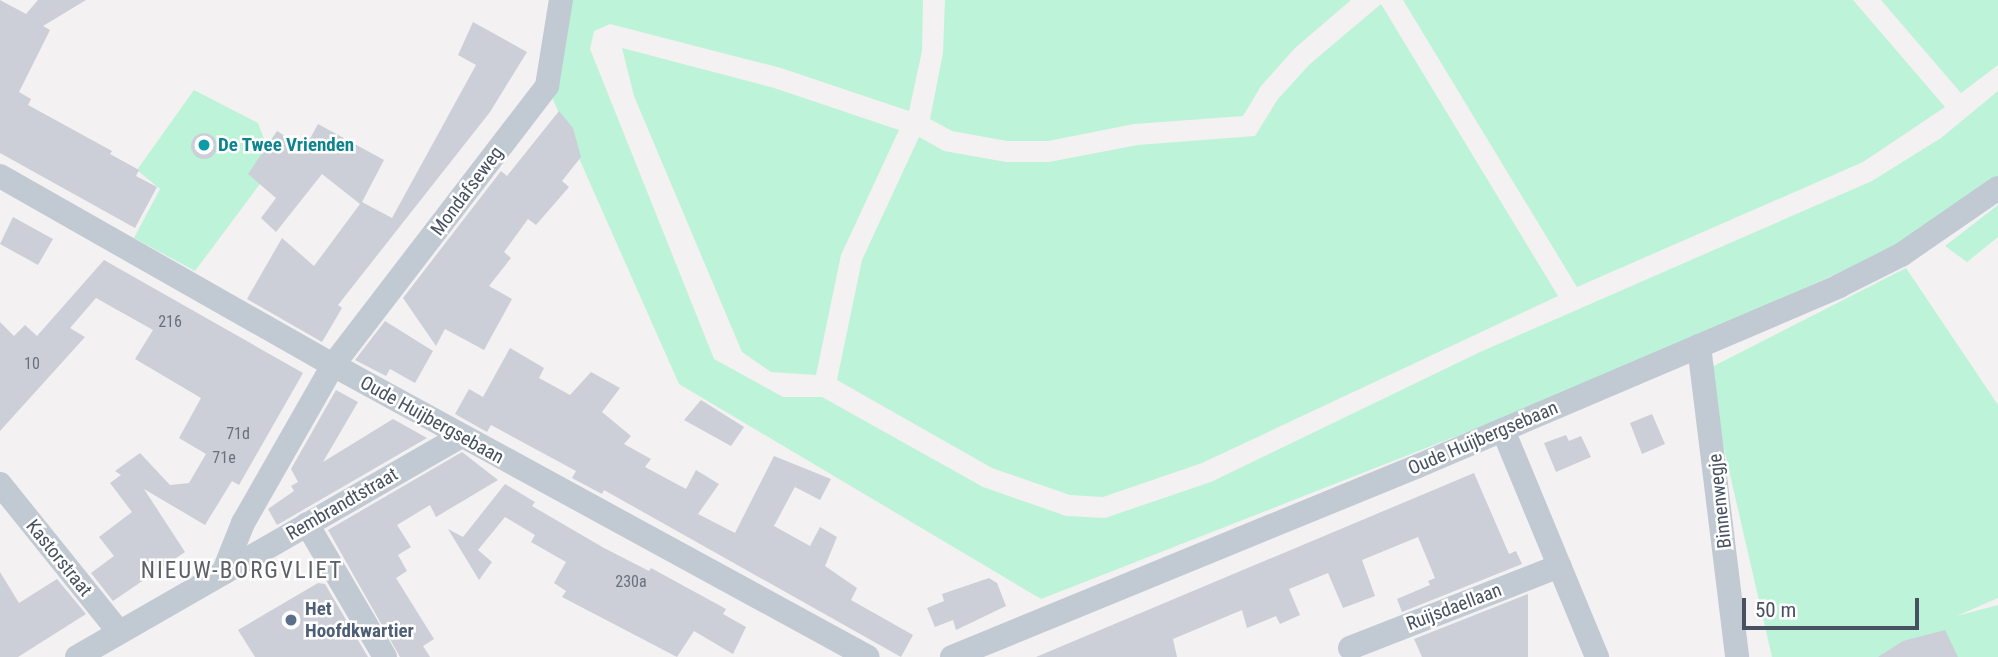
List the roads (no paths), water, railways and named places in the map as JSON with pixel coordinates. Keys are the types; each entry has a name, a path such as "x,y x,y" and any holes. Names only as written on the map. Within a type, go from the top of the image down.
{"street":[{"name":"Mondafseweg","path":"333,365 547,86 561,0"},
{"name":"Oude Huijbergsebaan","path":"0,176 333,365 866,657"},
{"name":"Oude Huijbergsebaan","path":"952,657 1503,430 1699,346 1901,255 1998,188"},
{"name":"Binnenwegje","path":"1699,346 1737,657"},
{"path":"223,573 243,523 333,365"},
{"path":"1503,430 1597,657"},
{"name":"Rembrandtstraat","path":"77,657 461,436"},
{"name":"Kastorstraat","path":"0,484 119,632"},
{"path":"307,524 386,657"},
{"name":"Ruijsdaellaan","path":"1350,648 1559,566"}],"place":[{"name":"De Twee Vrienden","path":"204,145"},
{"name":"Het Hoofdkwartier","path":"291,620"}],"district":[{"name":"NIEUW-BORGVLIET","path":"242,571"}]}
